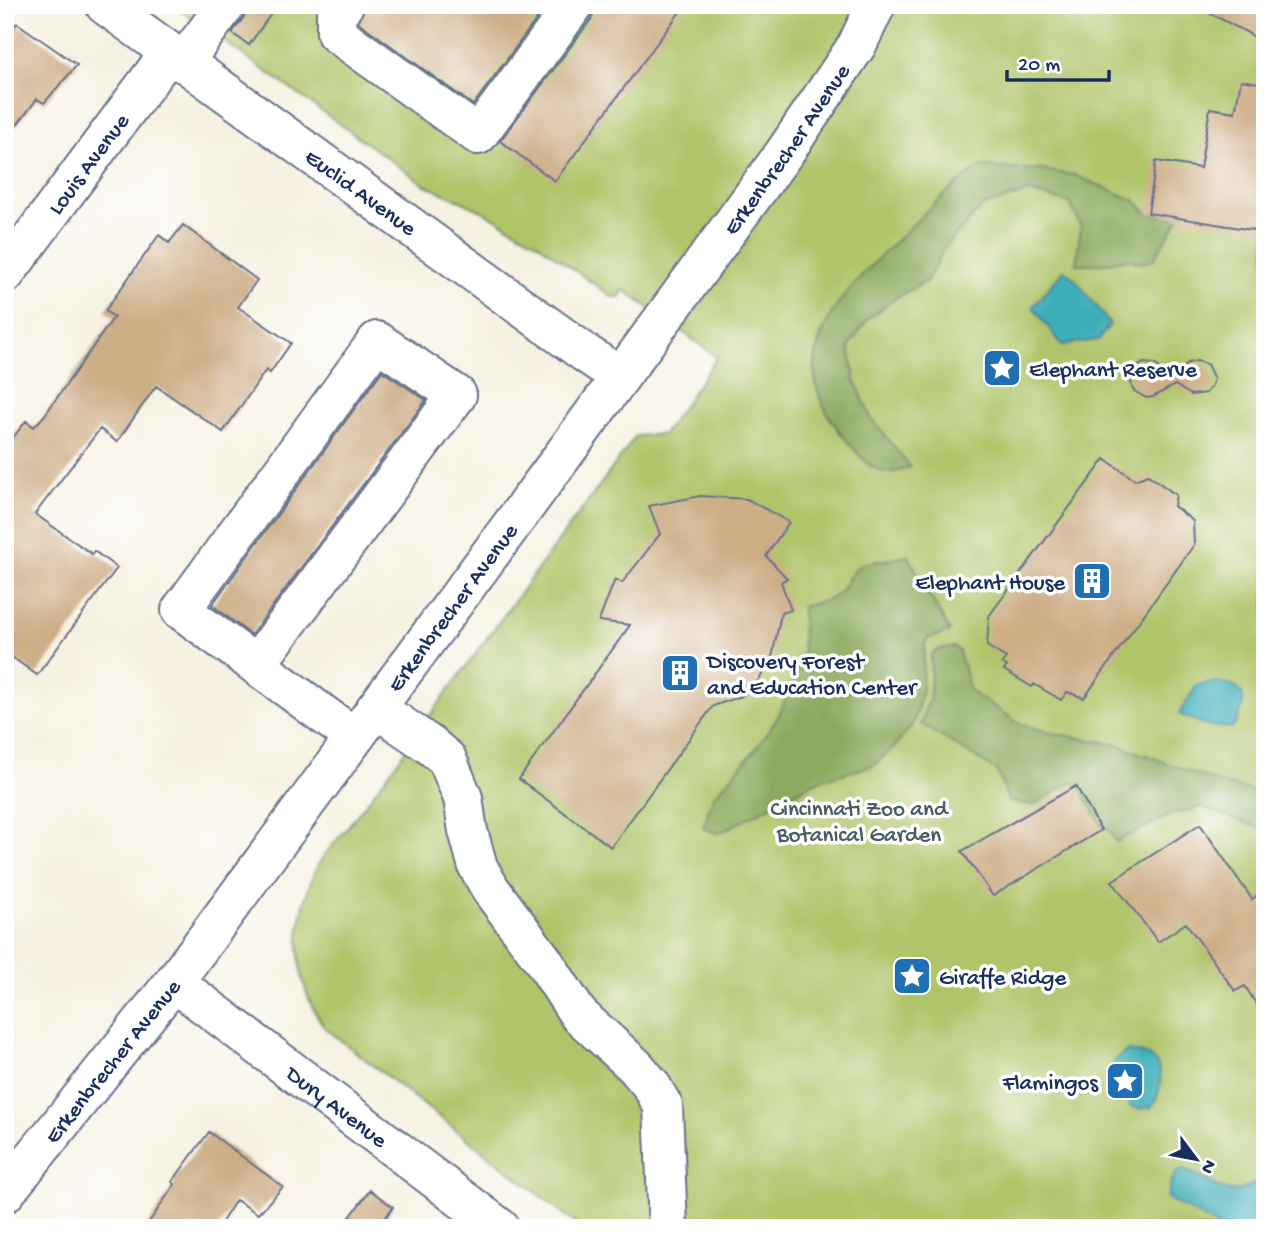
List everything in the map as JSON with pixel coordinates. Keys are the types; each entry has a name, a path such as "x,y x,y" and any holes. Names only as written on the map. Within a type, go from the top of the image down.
{"street":[{"name":"Euclid Avenue","path":"105,5 584,353 620,376"},
{"path":"214,12 236,26 250,5"},
{"path":"344,5 336,15 336,33 478,135 574,5"},
{"name":"Erkenbrecher Avenue","path":"5,1193 174,982 620,376 806,121 857,46 876,5"},
{"name":"Louis Avenue","path":"5,274 214,12"},
{"path":"256,665 457,395 377,341 181,610 256,665 365,723 430,745 447,759 463,798 468,831 478,867 491,890 544,960 578,1014 636,1067 663,1106 668,1228"},
{"name":"Dury Avenue","path":"174,982 500,1228"}],"green space":[{"name":"Cincinnati Zoo and Botanical Garden","path":"173,5 1265,5 1265,1228 582,1228 325,1028 306,991 299,952 302,912 318,865 397,762 636,436 664,434 717,357 624,290 619,297 612,297 536,242 482,211 425,185"},
{"path":"980,167 1042,170 1074,175 1134,200 1148,213 1179,218 1153,260 1141,263 1129,259 1101,264 1076,264 1081,227 1070,203 1029,192 983,206 945,247 927,281 897,297 868,319 849,346 855,380 871,418 910,467 893,472 880,471 867,463 848,442 824,406 815,376 819,342 834,310 863,274 936,203"},
{"path":"908,556 950,632 929,638 925,643 922,690 914,722 894,748 874,765 817,781 718,834 703,828 713,797 754,751 778,717 803,657 802,607 835,596 862,564"},
{"path":"955,647 959,651 970,691 1019,723 1051,733 1119,745 1217,782 1265,794 1265,830 1202,807 1172,814 1116,842 1108,827 1104,829 1079,785 1072,782 1033,805 1009,801 997,771 921,724 930,696 931,654 939,649"}],"water":[{"path":"1064,270 1075,279 1110,324 1098,340 1062,345 1033,307"},
{"path":"1215,682 1235,687 1243,697 1242,710 1233,728 1209,726 1179,714 1197,685"},
{"path":"1126,1051 1148,1056 1159,1068 1160,1086 1152,1107 1131,1107 1113,1075 1114,1061"},
{"path":"1182,1169 1232,1191 1252,1185 1265,1174 1265,1215 1260,1218 1263,1228 1221,1228 1167,1198 1173,1178"}],"building":[{"path":"247,5 277,5 249,45 232,33 244,17"},
{"path":"365,5 547,5 473,105 358,22"},
{"path":"595,5 685,5 555,181 500,141 592,18"},
{"path":"1194,5 1265,5 1265,43 1244,31"},
{"path":"17,23 77,65 44,103 37,99 5,140 5,38"},
{"path":"1241,80 1265,84 1265,232 1148,213 1156,161 1200,168 1210,108 1235,112"},
{"path":"183,225 257,280 238,307 291,343 270,373 266,370 223,432 156,386 117,442 100,429 35,514 117,568 37,675 5,652 5,448 26,421 34,427 44,416 114,317 105,311 159,235 169,243"},
{"path":"1197,361 1207,364 1214,379 1206,393 1191,395 1175,385 1146,398 1133,390 1130,379 1135,369 1143,363 1154,364 1173,378 1188,363"},
{"path":"382,371 426,400 251,635 212,605"},
{"name":"Elephant House","path":"1105,459 1135,480 1148,475 1176,495 1174,506 1193,521 1194,545 1084,698 1067,692 1061,700 1004,670 1007,666 1002,663 1006,658 987,646 989,616"},
{"name":"Discovery Forest and Education Center","path":"700,496 747,499 789,522 766,556 787,578 781,582 791,610 781,613 772,658 758,681 742,696 713,706 611,847 519,779 630,625 599,621 615,579 622,583 660,534 649,506"},
{"path":"1076,786 1101,830 993,896 962,851"},
{"path":"1200,824 1252,899 1265,890 1265,1018 1245,986 1235,991 1186,923 1158,942 1112,881"},
{"path":"209,1132 283,1187 258,1214 236,1200 218,1228 145,1228 175,1184 172,1182"},
{"path":"370,1190 393,1207 378,1228 342,1228"}],"place":[{"name":"Elephant Reserve","path":"1002,368"},
{"name":"Elephant House","path":"1092,581"},
{"name":"Discovery Forest and Education Center","path":"680,673"},
{"name":"Giraffe Ridge","path":"912,976"},
{"name":"Flamingos","path":"1125,1081"}]}
